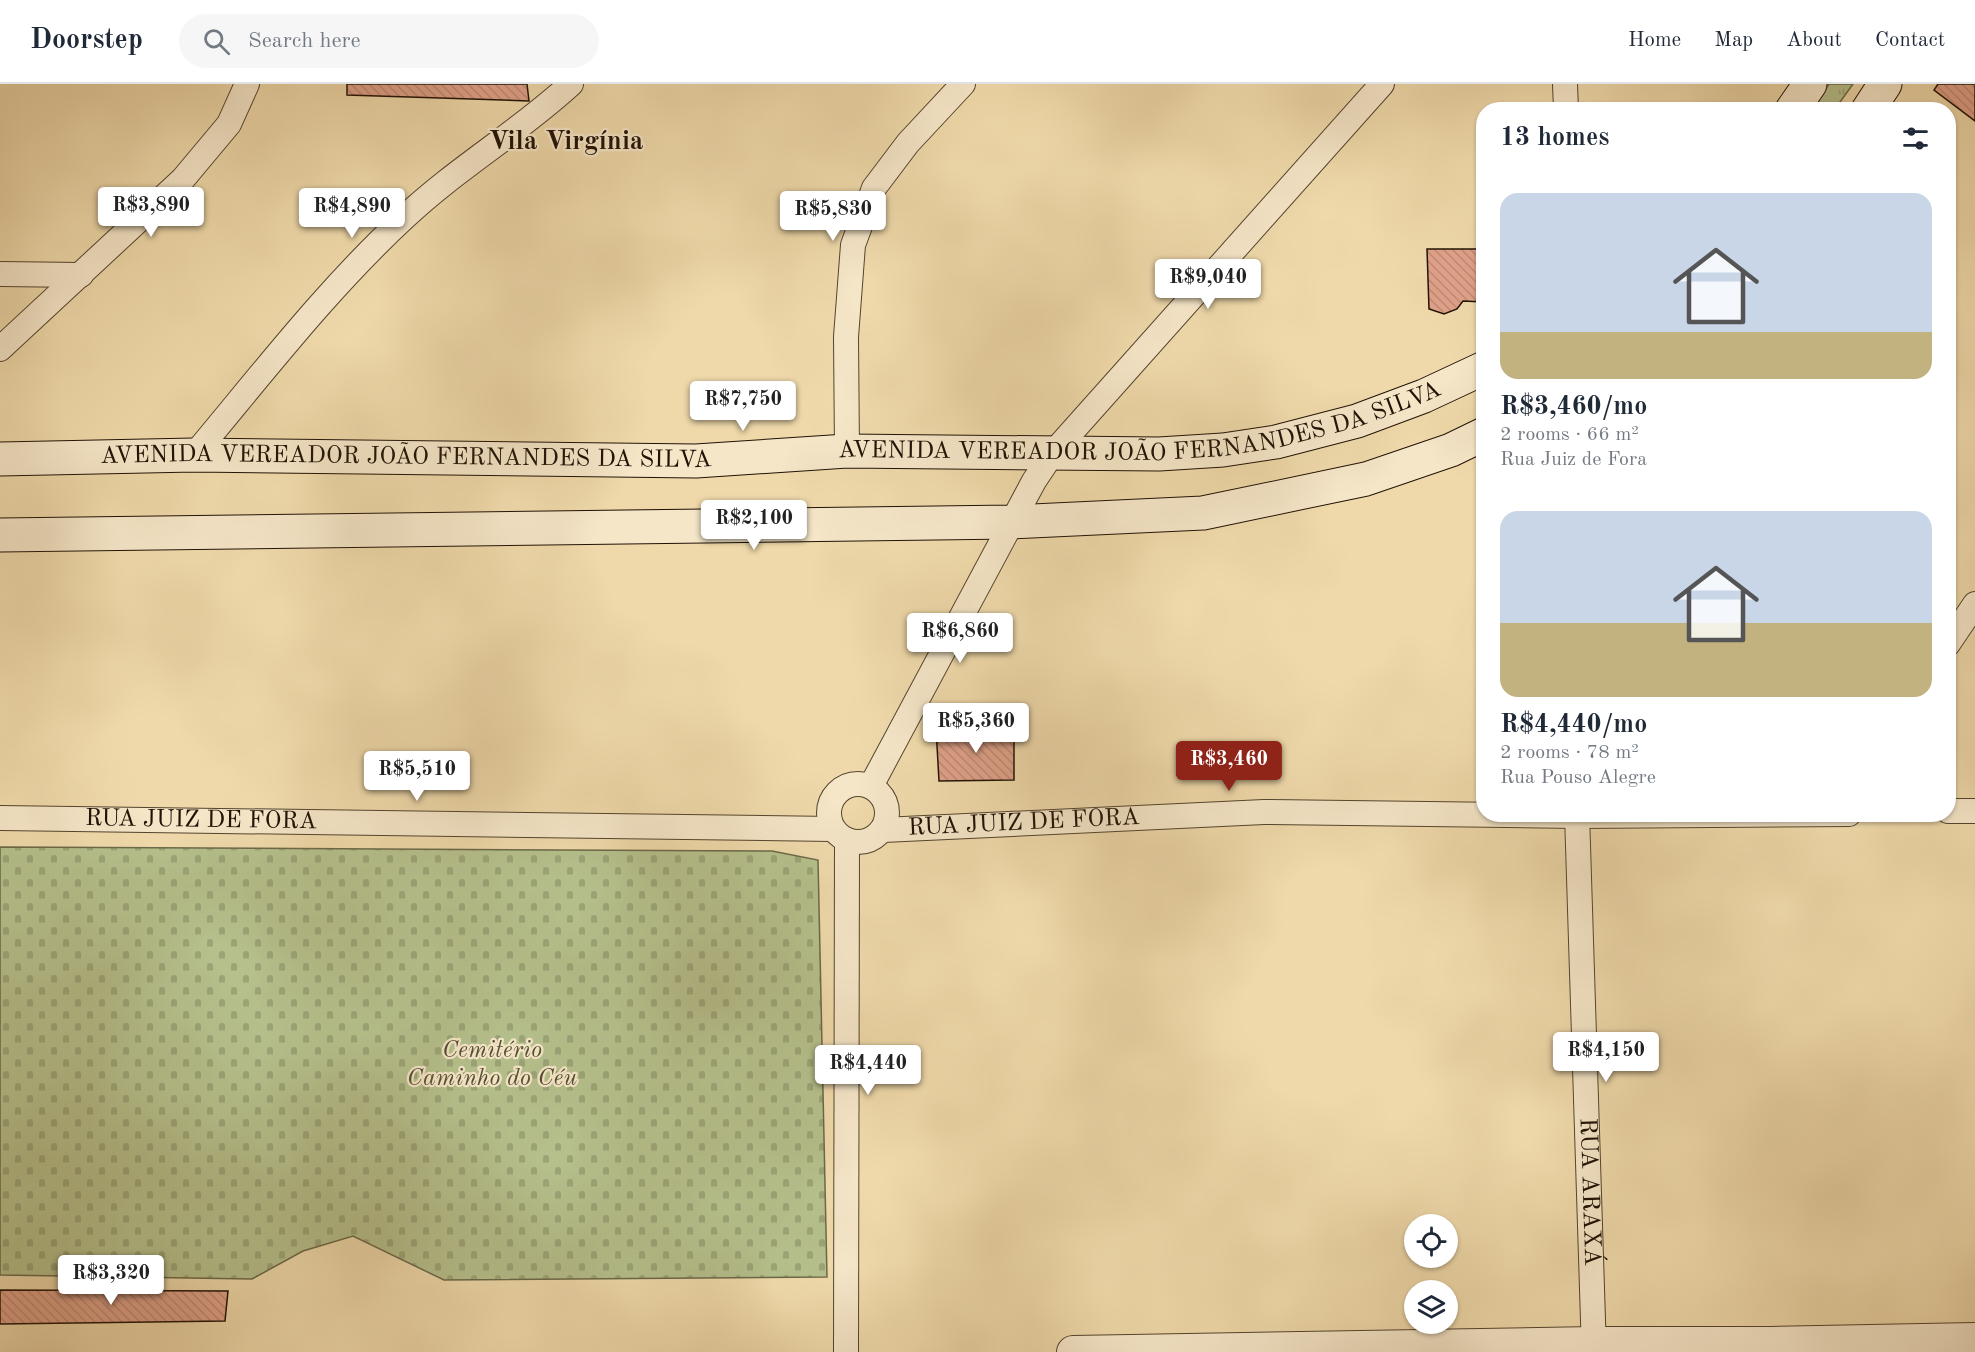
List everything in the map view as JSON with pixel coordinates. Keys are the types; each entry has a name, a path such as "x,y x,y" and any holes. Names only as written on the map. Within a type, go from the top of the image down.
{"main road":[{"path":"1798,102 1810,84"},
{"path":"1873,102 1885,84"},
{"name":"AVENIDA VEREADOR JOÃO FERNANDES DA SILVA","path":"0,459 194,455 696,461 847,451 1160,454 1222,450 1276,441 1357,421 1424,396 1476,372"},
{"path":"0,535 1012,522 1203,513 1366,479 1451,450 1476,438"}],"street":[{"path":"0,349 183,179 229,124 247,84"},
{"path":"194,455 334,287 374,246 406,215 478,156 549,105 572,84"},
{"path":"847,451 846,337 853,245 874,188 908,143 963,84"},
{"path":"871,786 1012,522 1052,454 1310,168 1382,84"},
{"path":"1565,84 1566,102"},
{"path":"0,274 81,275"},
{"path":"1956,632 1975,604"},
{"path":"851,784 871,786 879,792 888,810 887,820 882,830 867,841 857,842 840,835 829,820 828,810 835,793 851,784"},
{"path":"1956,812 1975,811"},
{"name":"RUA JUIZ DE FORA","path":"882,830 1264,812 1476,814"},
{"name":"RUA JUIZ DE FORA","path":"0,818 840,835"},
{"name":"RUA ARAXÁ","path":"1576,822 1594,1347"},
{"path":"840,835 846,1352"},
{"path":"1073,1352 1594,1347 1975,1339"}],"green space":[{"path":"1829,84 1853,84 1840,102 1817,102"},
{"name":"Cemitério Caminho do Céu","path":"0,847 772,851 818,860 827,1277 444,1280 353,1236 303,1251 252,1279 0,1275"}],"building":[{"path":"347,84 527,84 529,101 347,95"},
{"path":"1938,84 1975,84 1975,121 1956,107 1956,102 1950,102 1934,90"},
{"path":"1427,249 1476,249 1476,302 1463,301 1457,309 1444,314 1429,309"},
{"path":"1014,726 1014,780 939,781 936,728"},
{"path":"0,1290 228,1291 225,1321 0,1324"}],"district":[{"name":"Vila Virgínia","path":"566,141"}]}
